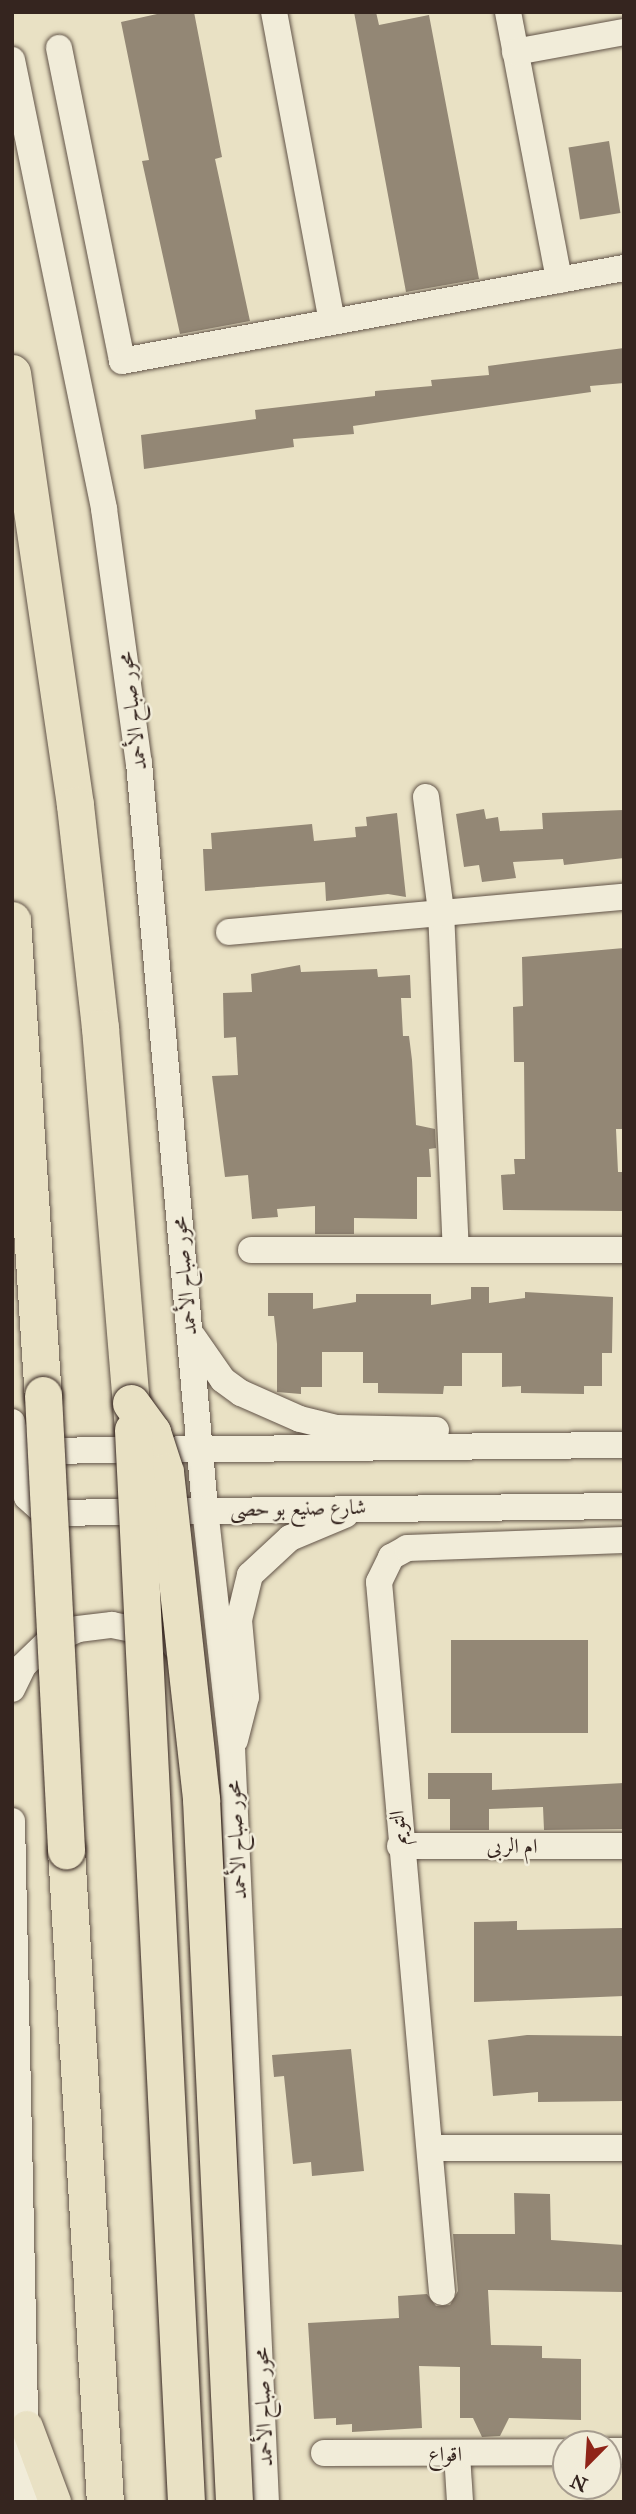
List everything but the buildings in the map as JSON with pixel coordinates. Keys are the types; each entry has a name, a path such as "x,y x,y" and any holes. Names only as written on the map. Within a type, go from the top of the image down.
{"highway":[{"path":"12,373 77,818 100,1028 113,1227 131,1403 186,2502"},
{"path":"12,919 39,1324 106,2502"},
{"path":"12,1256 19,1287 39,1324"},
{"path":"131,1403 152,1432 165,1472 201,1799 234,2502"}],"main road":[{"path":"27,2427 55,2502"}],"street":[{"path":"274,12 332,322"},
{"path":"508,12 559,280"},
{"path":"515,52 624,32"},
{"path":"59,48 122,361 624,268"},
{"name":"محور صباح الأحمد","path":"12,60 104,509 133,705 199,1449 232,1748 266,2502"},
{"path":"426,797 441,911 456,1250"},
{"path":"229,932 441,911 624,897"},
{"path":"251,1250 624,1250"},
{"path":"189,1329 208,1364 232,1387 318,1425 555,1432 596,1445"},
{"name":"شارع صنيع بو حصى","path":"12,1422 15,1451 27,1497 45,1513 624,1506"},
{"path":"15,1451 624,1445"},
{"path":"232,1748 246,1696 239,1620 250,1575 290,1538 372,1507"},
{"name":"التويم","path":"442,2292 431,2148 376,1595 391,1557 407,1548 435,1544 624,1540"},
{"path":"12,1689 23,1666 47,1643 78,1629 112,1625 152,1633 172,1642 186,1656 205,1706 232,1748"},
{"path":"12,1821 27,2502"},
{"name":"ام الربى","path":"400,1846 624,1846"},
{"path":"431,2148 624,2148"},
{"name":"اقواع","path":"324,2453 552,2452"},
{"path":"457,2454 460,2502"}]}
